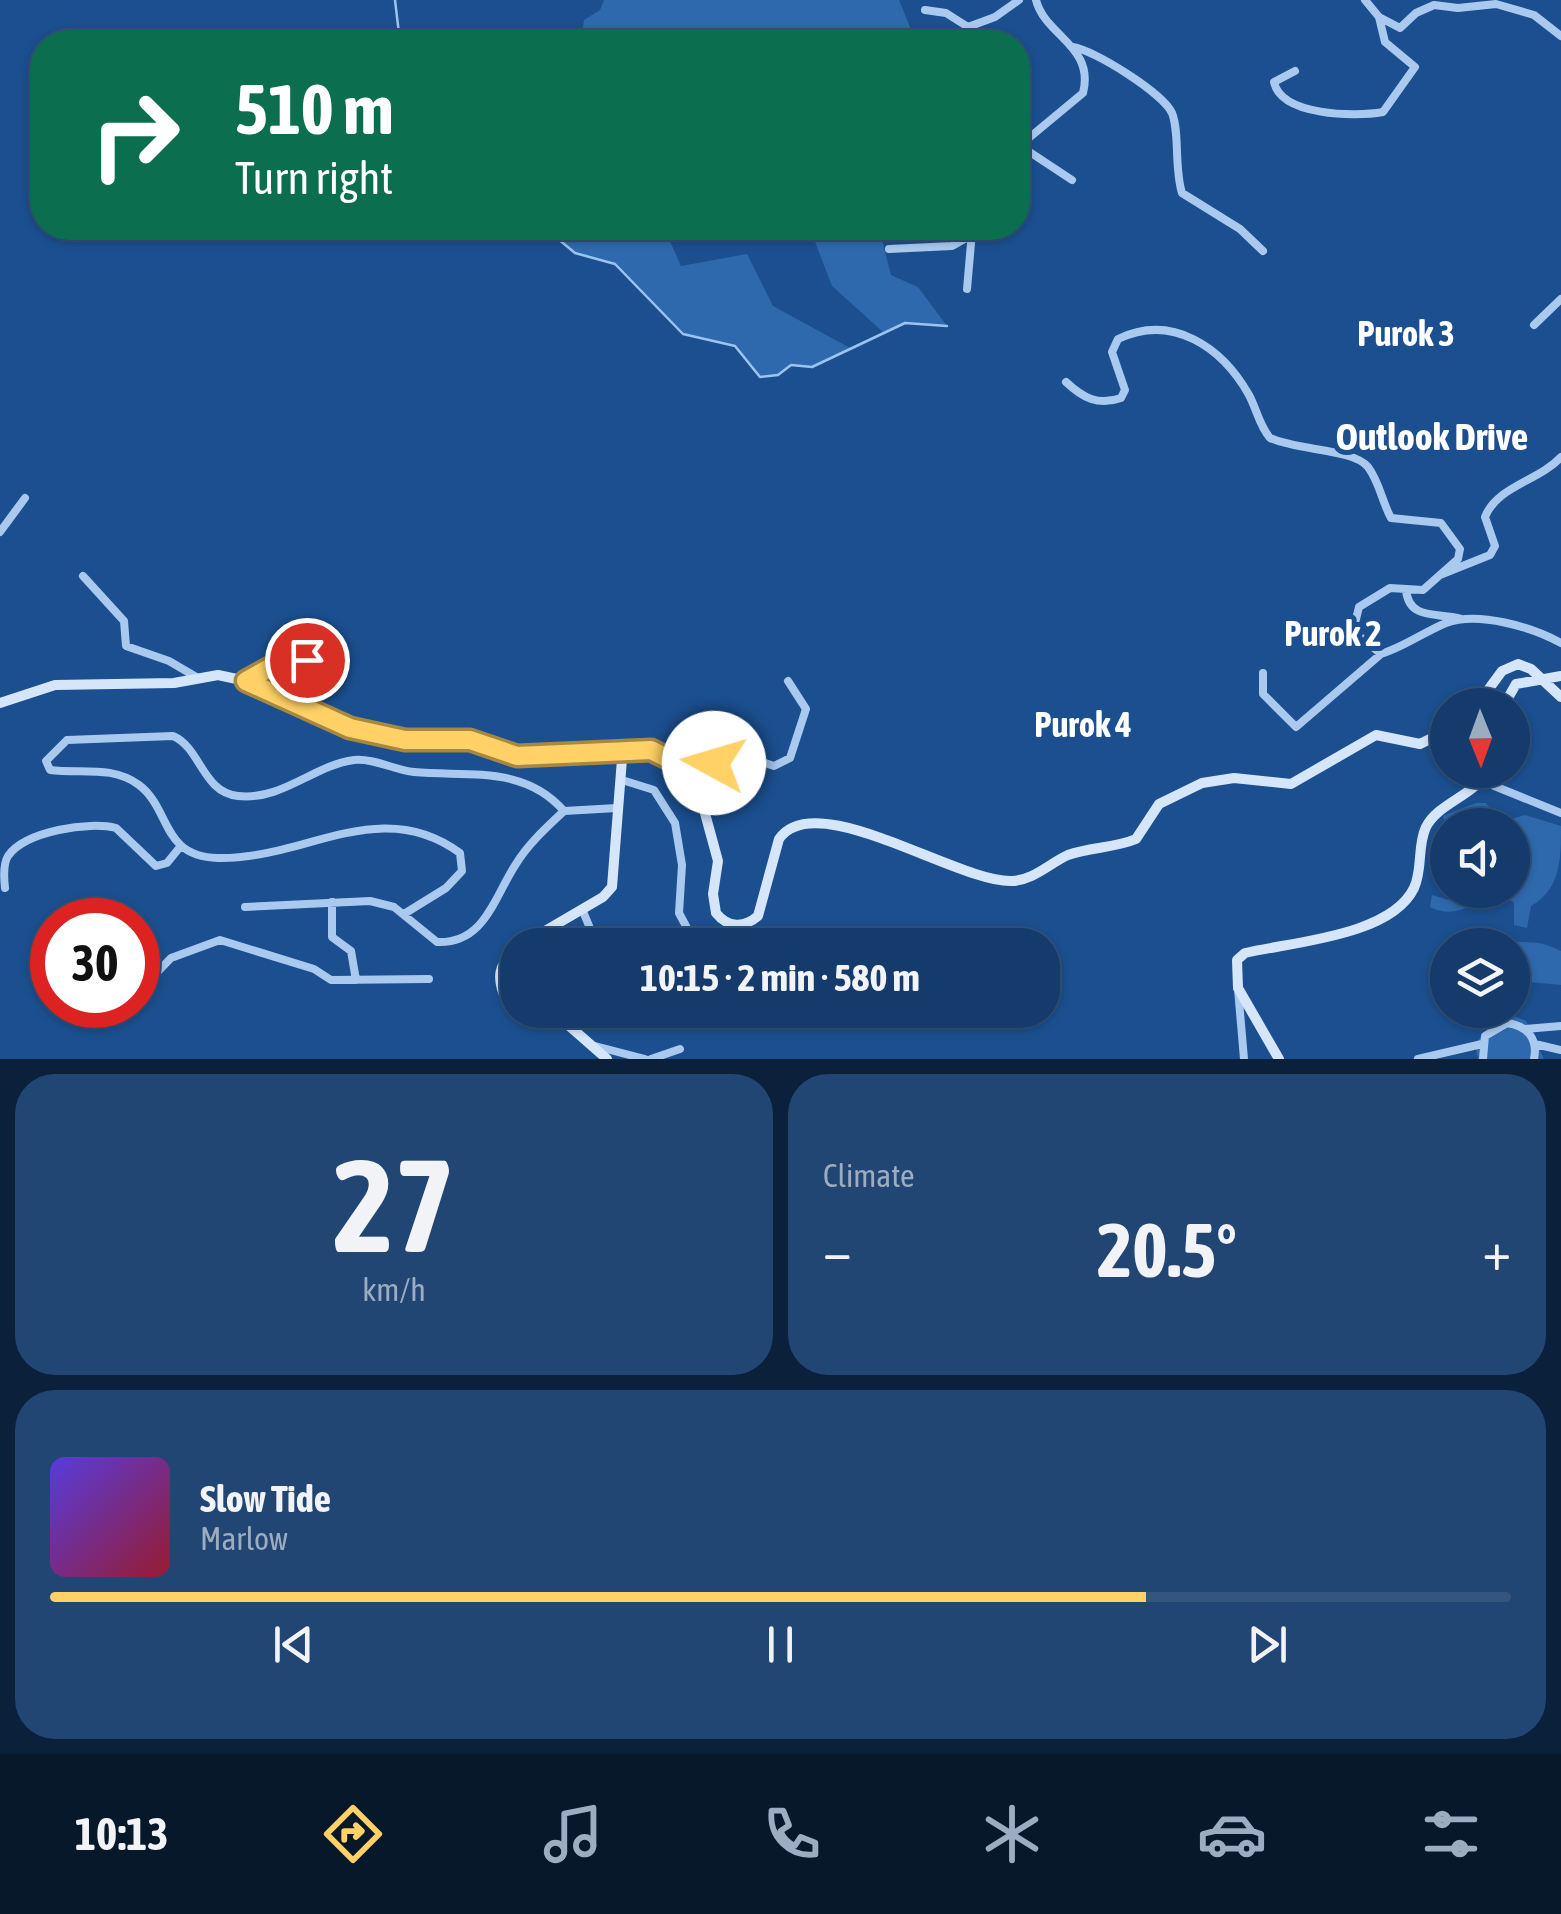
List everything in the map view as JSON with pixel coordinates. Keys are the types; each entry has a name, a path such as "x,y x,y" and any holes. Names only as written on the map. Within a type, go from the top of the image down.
{"main road":[{"path":"1491,688 1510,665 1525,666 1561,697"},
{"path":"0,702 55,685 218,675 246,681 350,728 405,740 470,740 517,756 651,750 681,765 697,788 717,851 716,912 730,924 749,923 758,916 774,851 786,830 827,822 1001,880 1020,880 1065,856 1136,839 1159,804 1202,783 1234,778 1290,784 1370,737 1392,736 1420,744 1430,739"},
{"path":"1514,688 1516,684 1561,676"},
{"path":"554,928 603,897 614,881 622,753"},
{"path":"1279,1059 1238,988 1237,960 1245,953 1354,928 1396,909 1416,882 1426,827 1469,788"},
{"path":"574,1028 607,1059"}],"street":[{"path":"925,10 946,13 968,27 995,17 1019,0"},
{"path":"1030,136 1083,93 1084,74 1072,47 1047,24 1036,0"},
{"path":"1364,0 1378,17 1400,28 1416,13 1434,5 1458,8 1496,4 1534,15 1561,36"},
{"path":"1295,71 1274,82 1278,94 1293,104 1383,112 1415,67 1384,42 1378,17"},
{"path":"1072,47 1097,54 1162,100 1172,114 1174,160 1182,193 1240,230 1263,251"},
{"path":"1030,154 1072,180"},
{"path":"889,249 952,246 964,240"},
{"path":"968,289 970,240"},
{"path":"1534,325 1561,299"},
{"path":"1066,382 1082,396 1096,401 1121,398 1124,390 1112,352 1118,339 1156,328 1194,337 1237,378 1270,438 1316,452 1350,454 1373,476 1391,518 1444,525 1460,555 1423,590 1380,590 1355,616 1353,631 1381,654"},
{"path":"1439,576 1490,555 1494,546 1485,517 1489,507 1498,497 1546,472 1561,457"},
{"path":"0,532 24,498"},
{"path":"82,576 124,620 126,646 169,661 198,678"},
{"path":"1406,590 1408,602 1420,614 1540,631 1561,643"},
{"path":"1263,673 1263,694 1296,727 1381,654 1462,619"},
{"path":"246,681 291,656 307,660"},
{"path":"681,765 695,756 720,764 756,760 774,766 790,758 806,709 788,680"},
{"path":"404,914 456,880 464,862 460,853 422,830 365,829 240,857 214,858 180,847 137,784 108,772 50,770 46,760 68,740 173,736 186,745 220,791 238,796 284,788 356,760 412,772 512,778 542,791 564,811"},
{"path":"622,780 654,790 675,823 682,865 679,914 687,928"},
{"path":"1510,788 1561,812"},
{"path":"245,907 370,901 404,914 437,942 464,939 497,902 524,853 564,811 617,808"},
{"path":"4,888 6,864 12,852 75,825 116,828 152,866 167,863 180,847"},
{"path":"332,902 332,938 351,951 356,980"},
{"path":"582,909 590,928"},
{"path":"160,969 171,958 220,940 260,950 296,967 314,968 328,980 429,978"},
{"path":"1238,988 1244,1059"},
{"path":"1530,1028 1561,1026"},
{"path":"1418,1059 1482,1044 1495,1028"},
{"path":"1525,1028 1535,1044 1534,1059"},
{"path":"1482,1044 1483,1059"},
{"path":"1535,1044 1561,1050"},
{"path":"596,1046 648,1059 680,1049"}],"shaded area":[{"path":"604,0 899,0 911,30 583,30 584,20 600,10"},
{"path":"559,240 669,240 681,266 747,254 773,306 852,349 812,367 792,365 778,375 760,377 735,346 683,334 615,264 575,253"},
{"path":"814,240 882,240 891,275 918,287 947,326 905,323 884,333 832,286"},
{"path":"1486,803 1490,808 1463,808"},
{"path":"1530,817 1561,826 1561,850 1554,882 1531,906 1527,928 1514,925 1514,908 1530,908"},
{"path":"1433,908 1466,908 1453,911"},
{"path":"1530,943 1561,951 1561,985 1530,982"},
{"path":"1488,1028 1529,1028 1544,1059 1478,1059 1475,1044"}],"waterway":[{"path":"395,0 399,30"},
{"path":"559,240 575,253 615,264 683,334 735,346 760,377 778,375 791,365 812,367 905,323 947,326"}],"district":[{"name":"Purok 3","path":"1406,333"},
{"name":"Outlook Drive","path":"1432,436"},
{"name":"Purok 2","path":"1333,633"},
{"name":"Purok 4","path":"1083,724"}],"route":[{"path":"307,660 291,656 246,681 350,728 405,740 470,740 517,756 651,750 681,765 695,756 714,763"}]}
